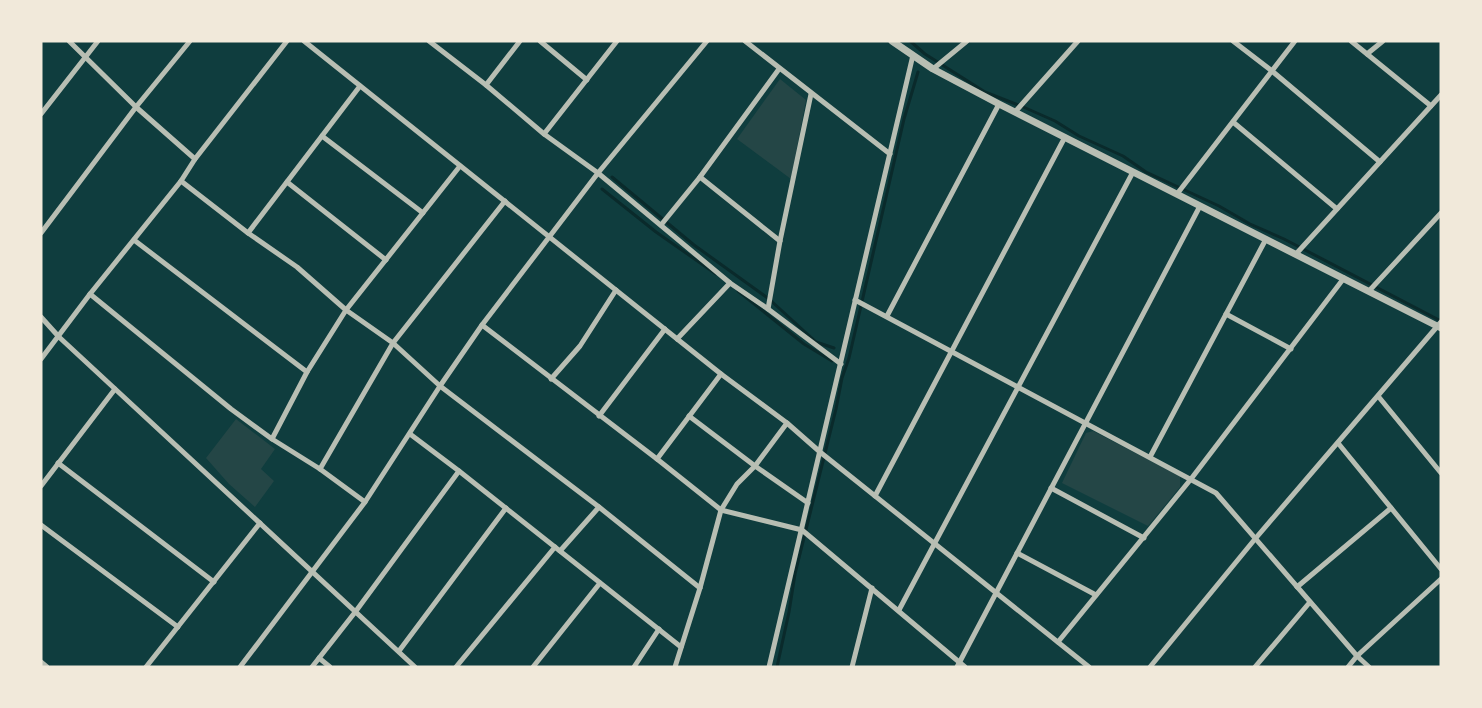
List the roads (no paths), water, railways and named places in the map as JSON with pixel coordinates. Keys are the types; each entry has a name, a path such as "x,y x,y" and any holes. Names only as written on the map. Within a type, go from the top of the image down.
{"street":[{"path":"69,41 136,107 195,159"},
{"path":"41,114 98,41"},
{"path":"41,233 136,107 190,41"},
{"path":"41,359 90,294 181,181 195,159 287,41"},
{"path":"304,41 721,374 787,423 820,452 1089,667"},
{"path":"429,41 486,85 544,134 598,173 730,283 768,309 840,364"},
{"path":"486,85 520,41"},
{"path":"540,41 587,80"},
{"path":"544,134 617,41"},
{"path":"240,667 364,502 482,325 598,173 707,41"},
{"path":"744,41 890,154"},
{"path":"892,41 933,69 999,104 1440,326 1255,539 1150,667"},
{"path":"933,69 967,41"},
{"path":"1015,112 1078,41"},
{"path":"1233,41 1272,71 1380,162"},
{"path":"1177,194 1295,41"},
{"path":"1350,41 1431,106"},
{"path":"1367,54 1383,41"},
{"path":"770,667 913,55"},
{"path":"661,225 700,177 779,69"},
{"path":"248,233 360,86"},
{"path":"768,309 780,241 811,94"},
{"path":"1296,254 1441,95"},
{"path":"887,316 999,104"},
{"path":"1233,122 1337,209"},
{"path":"322,136 423,213"},
{"path":"875,496 1065,138"},
{"path":"272,439 307,372 346,310 460,166"},
{"path":"899,610 1133,172"},
{"path":"700,177 780,241"},
{"path":"181,181 248,233 297,267 346,310 393,343 440,386 599,507 700,588"},
{"path":"287,182 386,260"},
{"path":"320,469 393,343 504,201"},
{"path":"958,664 1200,206"},
{"path":"1370,291 1441,213"},
{"path":"1150,457 1266,239"},
{"path":"134,240 307,372"},
{"path":"1058,642 1191,479 1344,278"},
{"path":"677,338 730,283"},
{"path":"551,379 580,346 616,290"},
{"path":"90,294 232,409 272,439 320,469 364,502"},
{"path":"855,300 1216,493 1357,656 1369,667"},
{"path":"1226,314 1291,348"},
{"path":"41,317 58,337 415,667"},
{"path":"482,325 721,510 802,530 899,610 958,664 965,667"},
{"path":"599,416 665,329"},
{"path":"657,459 721,374"},
{"path":"41,486 115,389"},
{"path":"1378,396 1441,473"},
{"path":"689,416 808,503"},
{"path":"675,667 700,588 721,510 737,484 755,466 787,423"},
{"path":"410,434 681,647"},
{"path":"1338,443 1441,569"},
{"path":"58,464 214,582"},
{"path":"312,667 356,611 459,471"},
{"path":"1051,488 1144,538"},
{"path":"560,551 599,507"},
{"path":"400,652 506,508"},
{"path":"1297,587 1391,508"},
{"path":"146,667 260,523"},
{"path":"41,525 178,627"},
{"path":"456,667 555,547"},
{"path":"1017,553 1096,595"},
{"path":"1348,667 1357,656 1441,578"},
{"path":"533,667 600,583"},
{"path":"852,667 872,588"},
{"path":"1255,667 1310,602"},
{"path":"634,667 659,629"},
{"path":"319,658 330,667"},
{"path":"41,662 47,667"}],"waterway":[{"path":"910,41 925,54 985,92 1055,121 1079,136 1123,156 1146,172 1219,206 1250,224 1284,239 1441,321"},
{"path":"777,667 795,574 842,378 849,358 904,119 918,72"},
{"path":"612,177 694,245 769,299 816,342 834,348"},
{"path":"602,189 656,232 716,274"},
{"path":"738,291 804,344 832,361"}]}
